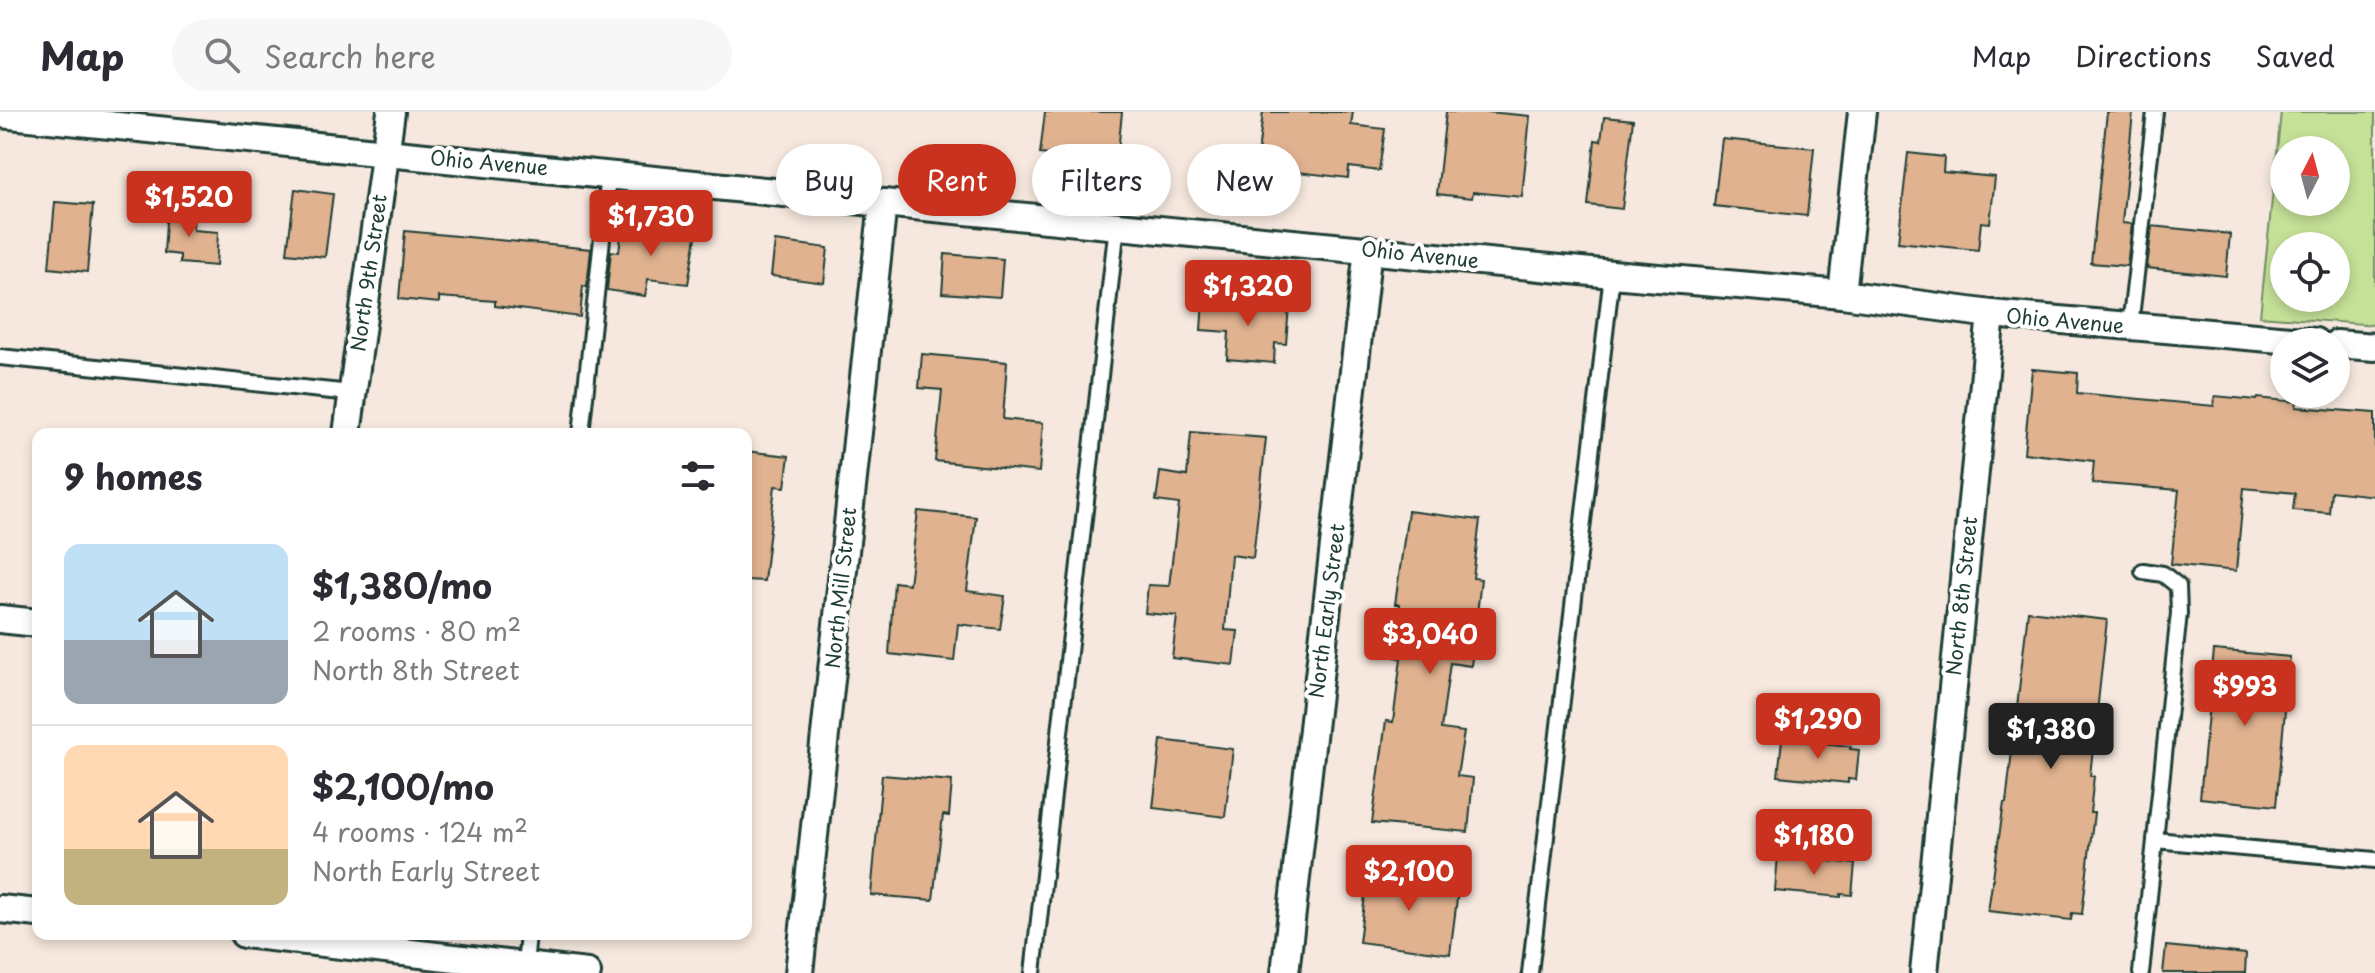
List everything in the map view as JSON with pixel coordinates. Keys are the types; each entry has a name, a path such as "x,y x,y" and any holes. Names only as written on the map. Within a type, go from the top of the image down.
{"street":[{"name":"North 9th Street","path":"348,428 391,112"},
{"path":"1842,294 1862,112"},
{"name":"Ohio Avenue","path":"0,114 883,203 1842,294 1991,314 2270,338"},
{"name":"North Mill Street","path":"799,973 883,203"},
{"name":"North Early Street","path":"1285,973 1368,249"},
{"name":"North 8th Street","path":"1924,973 1991,314"},
{"path":"2350,345 2375,347"},
{"path":"0,619 32,622"},
{"path":"0,909 32,912"},
{"path":"322,940 587,973"}],"lane":[{"path":"2130,326 2155,112"},
{"path":"582,428 609,174"},
{"path":"1033,973 1117,225"},
{"path":"1530,973 1612,274"},
{"path":"0,357 351,393"},
{"path":"2141,973 2179,613 2178,586 2163,574 2143,571"},
{"path":"2155,840 2375,860"},
{"path":"525,965 527,940"}],"green space":[{"path":"2281,112 2375,112 2375,325 2260,316 2270,216 2350,216 2350,136 2279,136"}],"building":[{"path":"1045,112 1122,112 1119,144 1041,144"},
{"path":"1263,112 1353,112 1351,125 1385,129 1379,171 1349,167 1348,178 1301,172 1301,144 1259,144"},
{"path":"1446,112 1530,116 1522,197 1473,192 1472,198 1437,194"},
{"path":"2107,112 2133,112 2122,223 2132,224 2127,266 2091,263"},
{"path":"1604,117 1633,120 1622,209 1588,205 1595,140 1601,141"},
{"path":"1722,139 1814,148 1807,216 1714,206"},
{"path":"1908,153 1944,157 1943,172 1995,177 1990,223 1981,222 1978,250 1898,242"},
{"path":"295,189 333,194 325,257 287,253"},
{"path":"55,202 93,205 87,272 49,268"},
{"path":"167,207 194,209 193,230 218,232 216,266 180,263 180,255 164,253"},
{"path":"623,222 697,231 688,284 648,279 645,296 607,290 611,251 619,252"},
{"path":"2152,226 2230,234 2226,276 2147,268"},
{"path":"405,231 591,249 580,317 495,306 495,301 439,297 439,303 399,299"},
{"path":"775,241 828,248 824,283 771,276"},
{"path":"945,254 1003,259 1000,297 942,293"},
{"path":"1203,300 1289,306 1286,344 1275,343 1274,363 1227,359 1229,332 1201,330"},
{"path":"922,354 1007,362 1003,419 1043,423 1039,472 935,461 942,390 919,388"},
{"path":"2032,369 2078,373 2077,393 2214,406 2215,396 2258,398 2270,399 2270,408 2375,413 2375,496 2331,491 2329,513 2293,510 2295,493 2244,488 2236,571 2171,564 2179,490 2092,483 2094,461 2024,453"},
{"path":"1191,432 1266,438 1253,558 1231,555 1225,630 1238,631 1234,665 1172,658 1177,616 1145,613 1148,585 1169,586 1179,504 1156,501 1160,472 1187,476"},
{"path":"752,452 789,456 785,487 775,486 764,581 752,580"},
{"path":"918,511 976,517 967,591 1005,596 1000,629 958,624 954,661 889,654 894,582 909,584"},
{"path":"1408,511 1480,520 1473,578 1481,579 1471,666 1450,663 1441,729 1464,732 1457,776 1473,778 1468,832 1372,823 1386,721 1393,722 1401,658 1394,657 1400,604 1395,604"},
{"path":"2028,611 2107,620 2090,776 2094,776 2090,813 2094,813 2082,914 2072,913 2071,920 1988,911 2006,803"},
{"path":"2214,650 2290,657 2276,806 2200,798"},
{"path":"1782,739 1851,746 1850,749 1859,750 1856,780 1848,779 1848,783 1778,776"},
{"path":"1161,740 1233,749 1225,817 1153,808"},
{"path":"882,775 952,781 949,816 943,815 933,900 871,895"},
{"path":"1778,855 1855,864 1852,895 1841,894 1841,897 1775,891"},
{"path":"1368,872 1459,883 1450,954 1359,942"},
{"path":"2166,946 2246,954 2245,973 2163,973"}]}
